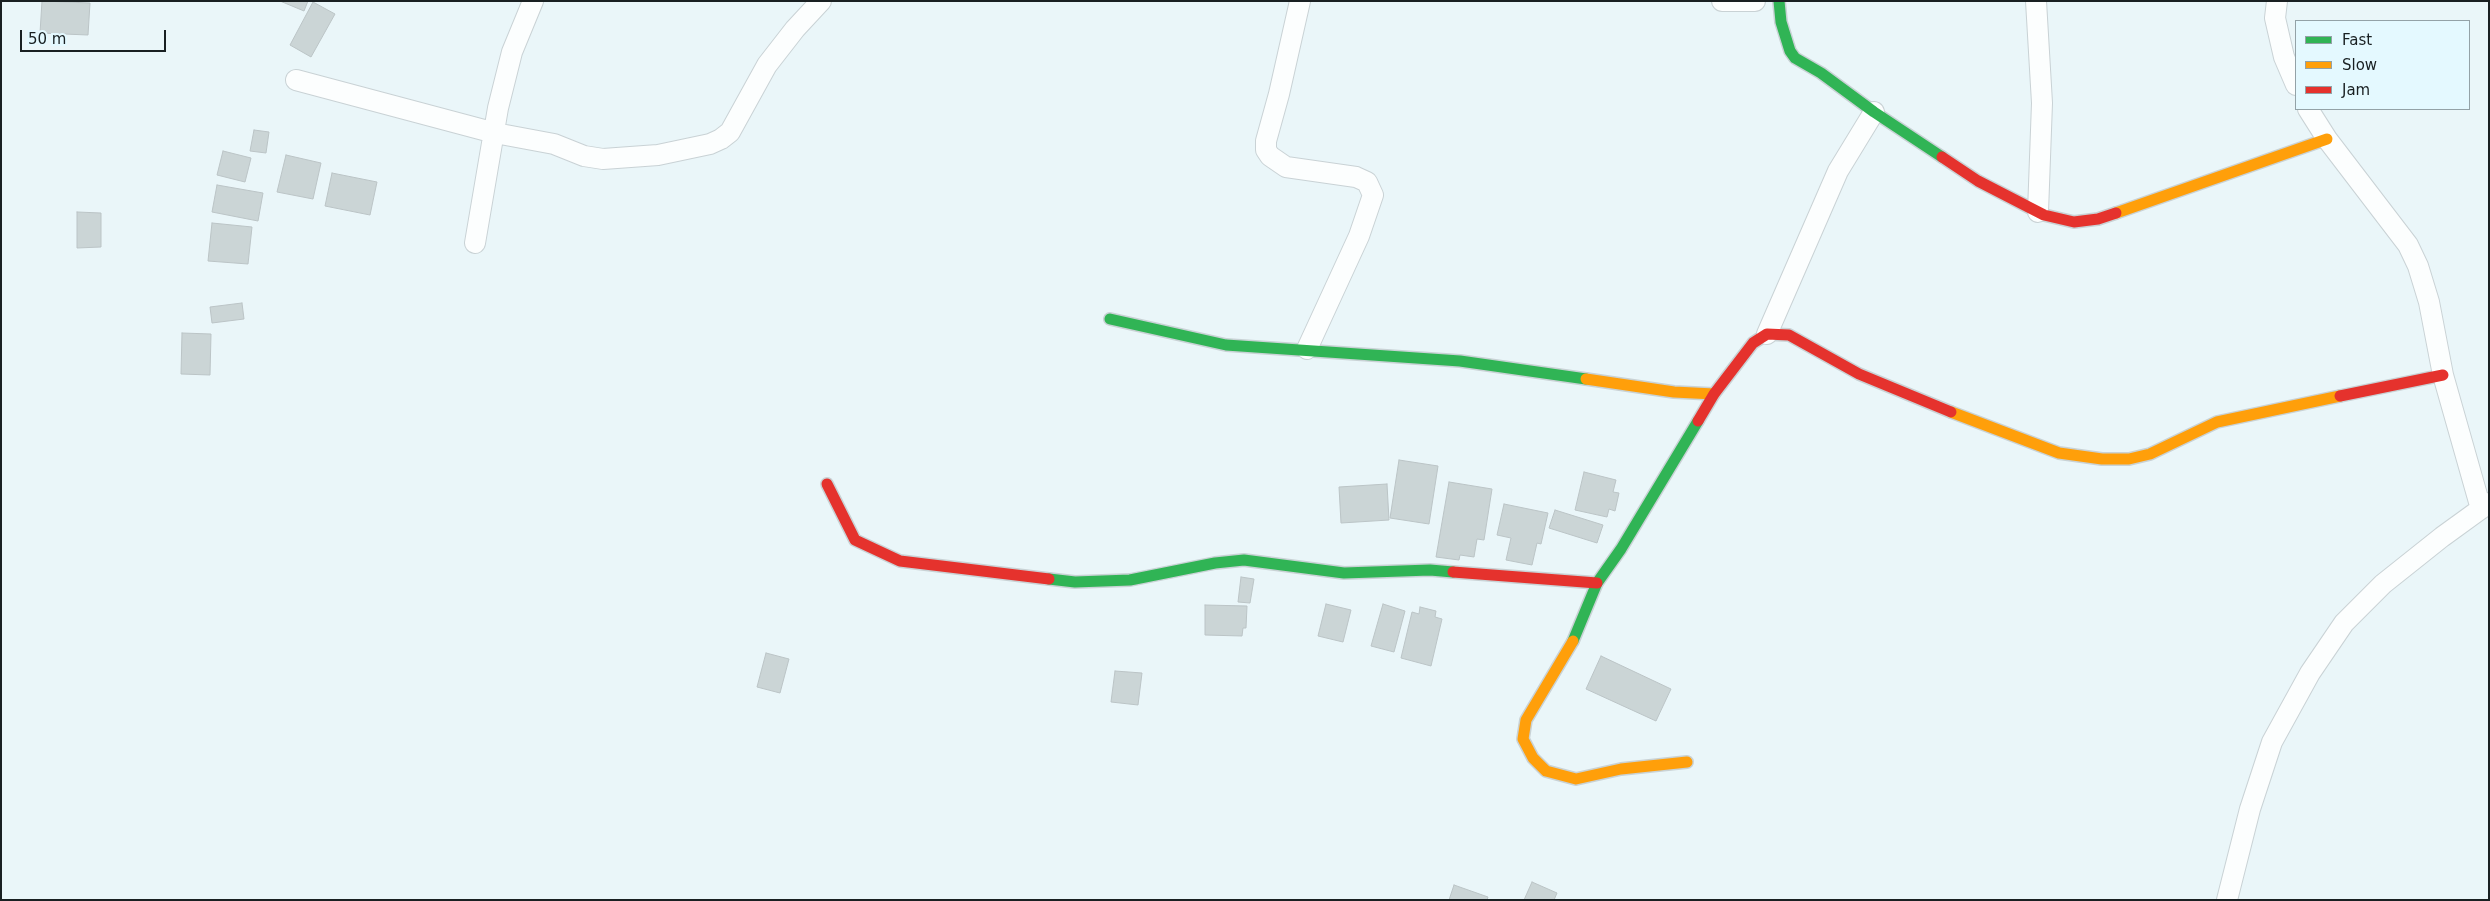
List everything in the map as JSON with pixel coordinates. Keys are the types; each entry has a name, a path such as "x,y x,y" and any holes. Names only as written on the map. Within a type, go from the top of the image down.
{"street":[{"path":"476,243 498,108 512,52 533,1"},
{"path":"296,80 495,133 554,144 584,156 602,159 658,155 710,144 722,139 730,132 767,65 794,29 821,1"},
{"path":"1300,1 1279,94 1266,141 1266,150 1270,156 1286,167 1356,177 1367,182 1372,188 1373,195 1359,236 1307,349"},
{"path":"1722,1 1755,1"},
{"path":"1779,1 1781,22 1790,51 1795,58 1821,73 1874,112 1978,182 2038,212 2074,222 2098,219 2327,139"},
{"path":"2036,1 2042,103 2038,212"},
{"path":"2277,1 2275,18 2284,57 2295,83"},
{"path":"2227,900 2250,809 2272,742 2310,673 2344,623 2383,584 2485,506 2443,375 2429,302 2415,259 2408,245 2327,139 2309,110"},
{"path":"1687,762 1621,770 1576,779 1546,771 1533,758 1523,740 1526,720 1549,678 1569,650 1597,584 1621,549 1714,394 1753,343 1767,334 1838,171 1874,112"},
{"path":"1110,319 1226,345 1264,349 1307,349 1460,361 1674,392 1714,394"},
{"path":"1767,334 1789,335 1860,374 1905,395 2059,452 2102,459 2129,459 2150,454 2217,422 2443,375"},
{"path":"827,484 855,540 900,561 1075,582 1130,580 1215,563 1244,560 1344,573 1430,570 1597,584"}],"building":[{"path":"42,1 90,3 88,35 40,33"},
{"path":"280,1 308,1 304,11"},
{"path":"313,2 335,14 311,57 290,45"},
{"path":"254,130 269,132 266,153 250,151"},
{"path":"223,151 251,158 245,182 217,175"},
{"path":"286,155 321,163 313,199 277,192"},
{"path":"332,173 377,182 370,215 325,206"},
{"path":"217,185 263,193 258,221 212,212"},
{"path":"77,212 101,213 101,247 77,248"},
{"path":"212,223 252,227 248,264 208,261"},
{"path":"242,303 244,319 212,323 210,307"},
{"path":"182,333 211,334 210,375 181,374"},
{"path":"1399,460 1438,466 1429,524 1390,518"},
{"path":"1584,472 1616,480 1613,492 1619,493 1615,511 1609,509 1607,517 1575,510"},
{"path":"1449,482 1492,489 1484,540 1477,539 1474,557 1460,555 1459,560 1436,557"},
{"path":"1387,484 1389,520 1341,523 1339,487"},
{"path":"1504,504 1548,513 1541,544 1537,543 1532,565 1506,560 1511,538 1497,535"},
{"path":"1555,510 1603,525 1597,543 1549,528"},
{"path":"1241,577 1254,579 1250,603 1238,602"},
{"path":"1326,604 1351,610 1343,642 1318,636"},
{"path":"1383,604 1405,611 1394,652 1371,646"},
{"path":"1205,605 1247,606 1246,628 1243,628 1242,636 1205,635"},
{"path":"1420,607 1436,611 1435,617 1442,619 1431,666 1401,658 1412,612 1419,614"},
{"path":"766,653 789,659 780,693 757,687"},
{"path":"1601,656 1671,689 1656,721 1586,689"},
{"path":"1115,671 1142,673 1138,705 1111,702"},
{"path":"1532,882 1557,893 1554,900 1524,900"},
{"path":"1454,885 1488,897 1487,900 1449,900"}],"traffic: fast":[{"path":"1779,1 1781,22 1790,51 1795,58 1821,73 1874,112 1942,157"},
{"path":"1110,319 1226,345 1460,361 1586,379"},
{"path":"1573,641 1597,583 1621,549 1698,421"},
{"path":"1049,579 1075,582 1130,580 1215,563 1244,560 1344,573 1430,570 1453,572"}],"traffic: slow":[{"path":"2116,213 2327,139"},
{"path":"1586,379 1674,392 1714,394"},
{"path":"1951,412 2059,453 2102,459 2129,459 2150,454 2217,422 2340,396"},
{"path":"1573,641 1526,720 1523,739 1533,758 1546,771 1576,779 1621,769 1687,762"}],"traffic: jam":[{"path":"1942,157 1978,181 2044,215 2074,222 2098,219 2116,213"},
{"path":"1698,421 1714,394 1753,343 1767,334 1789,335 1859,374 1951,412"},
{"path":"2340,396 2443,375"},
{"path":"827,484 855,540 900,561 1049,579"},
{"path":"1453,572 1597,583"}]}
